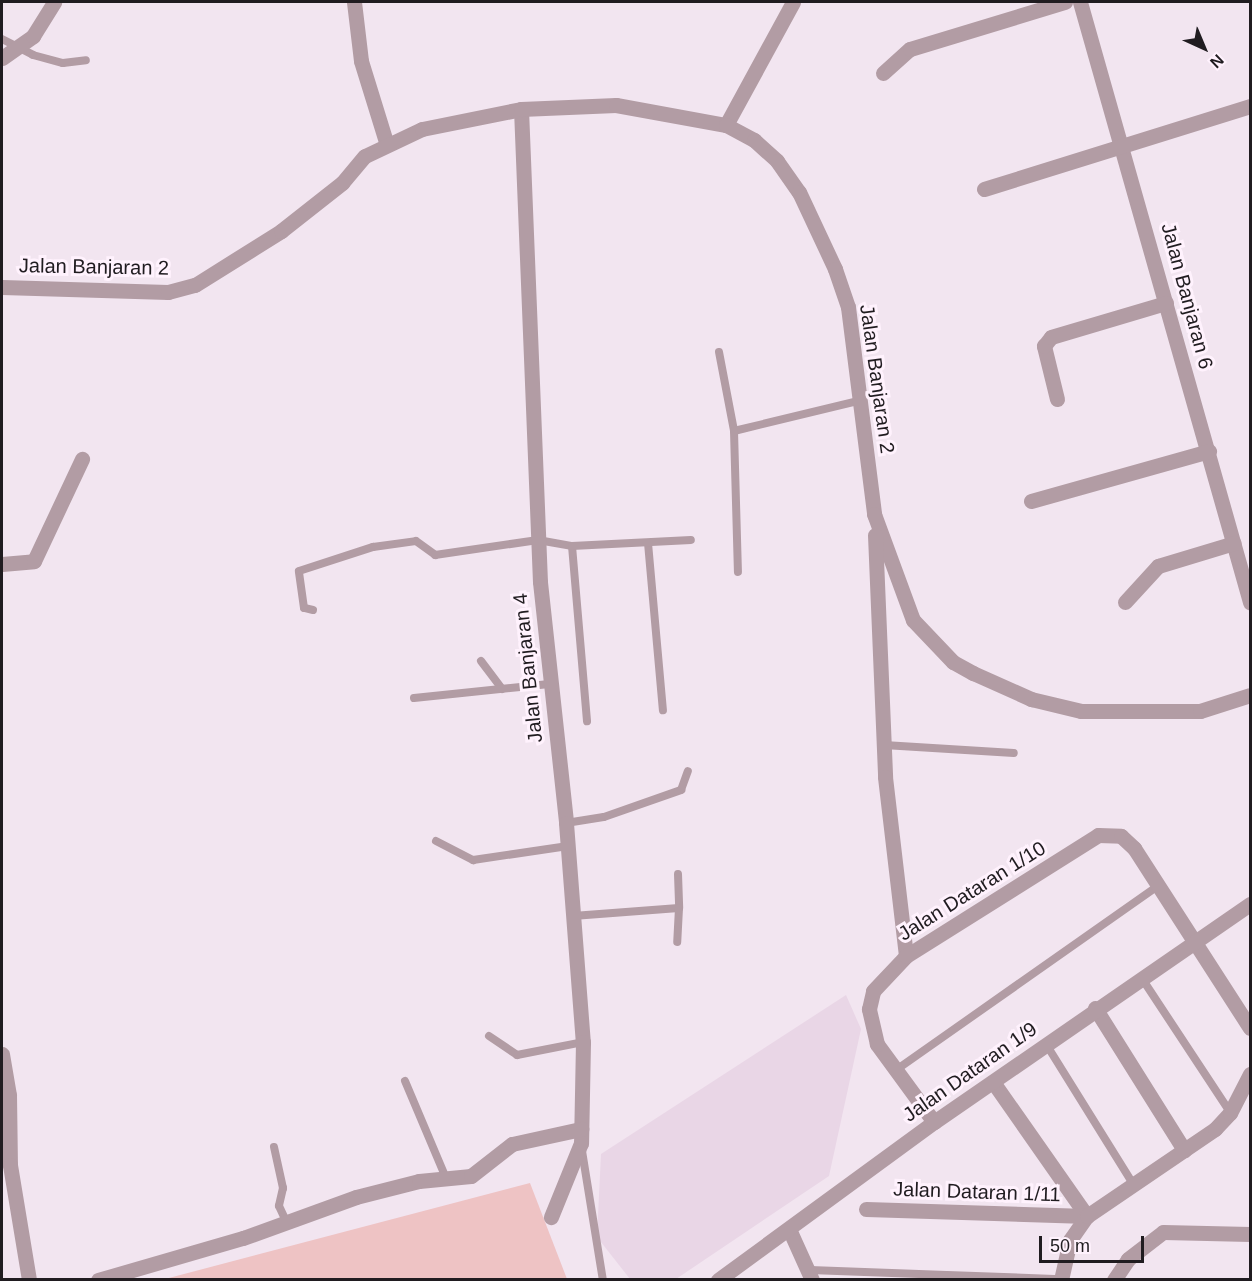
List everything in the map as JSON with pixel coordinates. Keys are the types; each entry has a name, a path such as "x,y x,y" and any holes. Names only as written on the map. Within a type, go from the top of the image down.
{"street":[{"path":"2,57 21,46 54,2"},
{"path":"354,2 361,61 386,142"},
{"path":"726,125 793,2"},
{"path":"883,73 899,56 926,43 1065,2"},
{"name":"Jalan Banjaran 6","path":"1080,2 1125,146 1166,303 1251,602"},
{"name":"Jalan Banjaran 2","path":"2,287 168,292 195,285 281,231 386,142 521,109 616,105 726,125 762,147 799,192 848,307 874,514 913,620 953,662 973,673 1032,699 1081,711 1200,711 1251,695"},
{"path":"984,189 1251,106"},
{"name":"Jalan Banjaran 4","path":"521,109 538,540 549,684 566,823 583,1042 581,1136 551,1217"},
{"path":"1057,399 1044,346 1051,337 1166,303"},
{"path":"1031,501 1209,452"},
{"path":"2,564 34,561 82,459"},
{"path":"874,514 884,745 906,956"},
{"path":"1125,602 1158,566 1234,543"},
{"name":"Jalan Dataran 1/10","path":"934,1122 878,1044 869,1009 873,991 906,956 1098,835 1121,836 1158,886 1251,1028"},
{"name":"Jalan Dataran 1/9","path":"718,1280 1095,1008 1251,904"},
{"path":"1095,1008 1184,1150"},
{"path":"2,1053 10,1165 29,1280"},
{"path":"1087,1216 1184,1150 1230,1113 1251,1074"},
{"name":"Jalan Dataran 1/11","path":"993,1082 1087,1216"},
{"path":"98,1280 287,1223 356,1197 446,1178 471,1176 512,1143 536,1134 581,1136"},
{"name":"Jalan Dataran 1/11","path":"866,1209 1087,1216"},
{"name":"Jalan Dataran 1/11","path":"1061,1279 1070,1240 1087,1216"},
{"path":"789,1229 811,1275"},
{"path":"1114,1280 1128,1259 1163,1232 1251,1234"}],"lane":[{"path":"2,39 63,63 87,60"},
{"path":"720,352 734,431 738,572"},
{"path":"734,431 858,401"},
{"path":"313,610 304,608 299,571 320,560 416,541 435,555 538,540 572,546 691,540"},
{"path":"648,543 663,710"},
{"path":"572,546 587,721"},
{"path":"481,661 502,688"},
{"path":"414,698 549,684"},
{"path":"884,745 1014,753"},
{"path":"566,823 604,817 681,790 687,771"},
{"path":"436,841 473,860 568,846"},
{"path":"677,942 678,874"},
{"path":"896,1070 1158,886"},
{"path":"572,916 679,908"},
{"path":"1141,977 1230,1113"},
{"path":"489,1036 517,1055 583,1042"},
{"path":"1046,1044 1133,1185"},
{"path":"405,1081 446,1178"},
{"path":"581,1136 603,1280"},
{"path":"274,1147 283,1188 279,1206 287,1223"},
{"path":"811,1275 1061,1279"}],"shaded area":[{"path":"846,995 861,1029 829,1176 676,1279 630,1279 597,1237 601,1154"},
{"path":"530,1183 567,1279 165,1279"}]}
